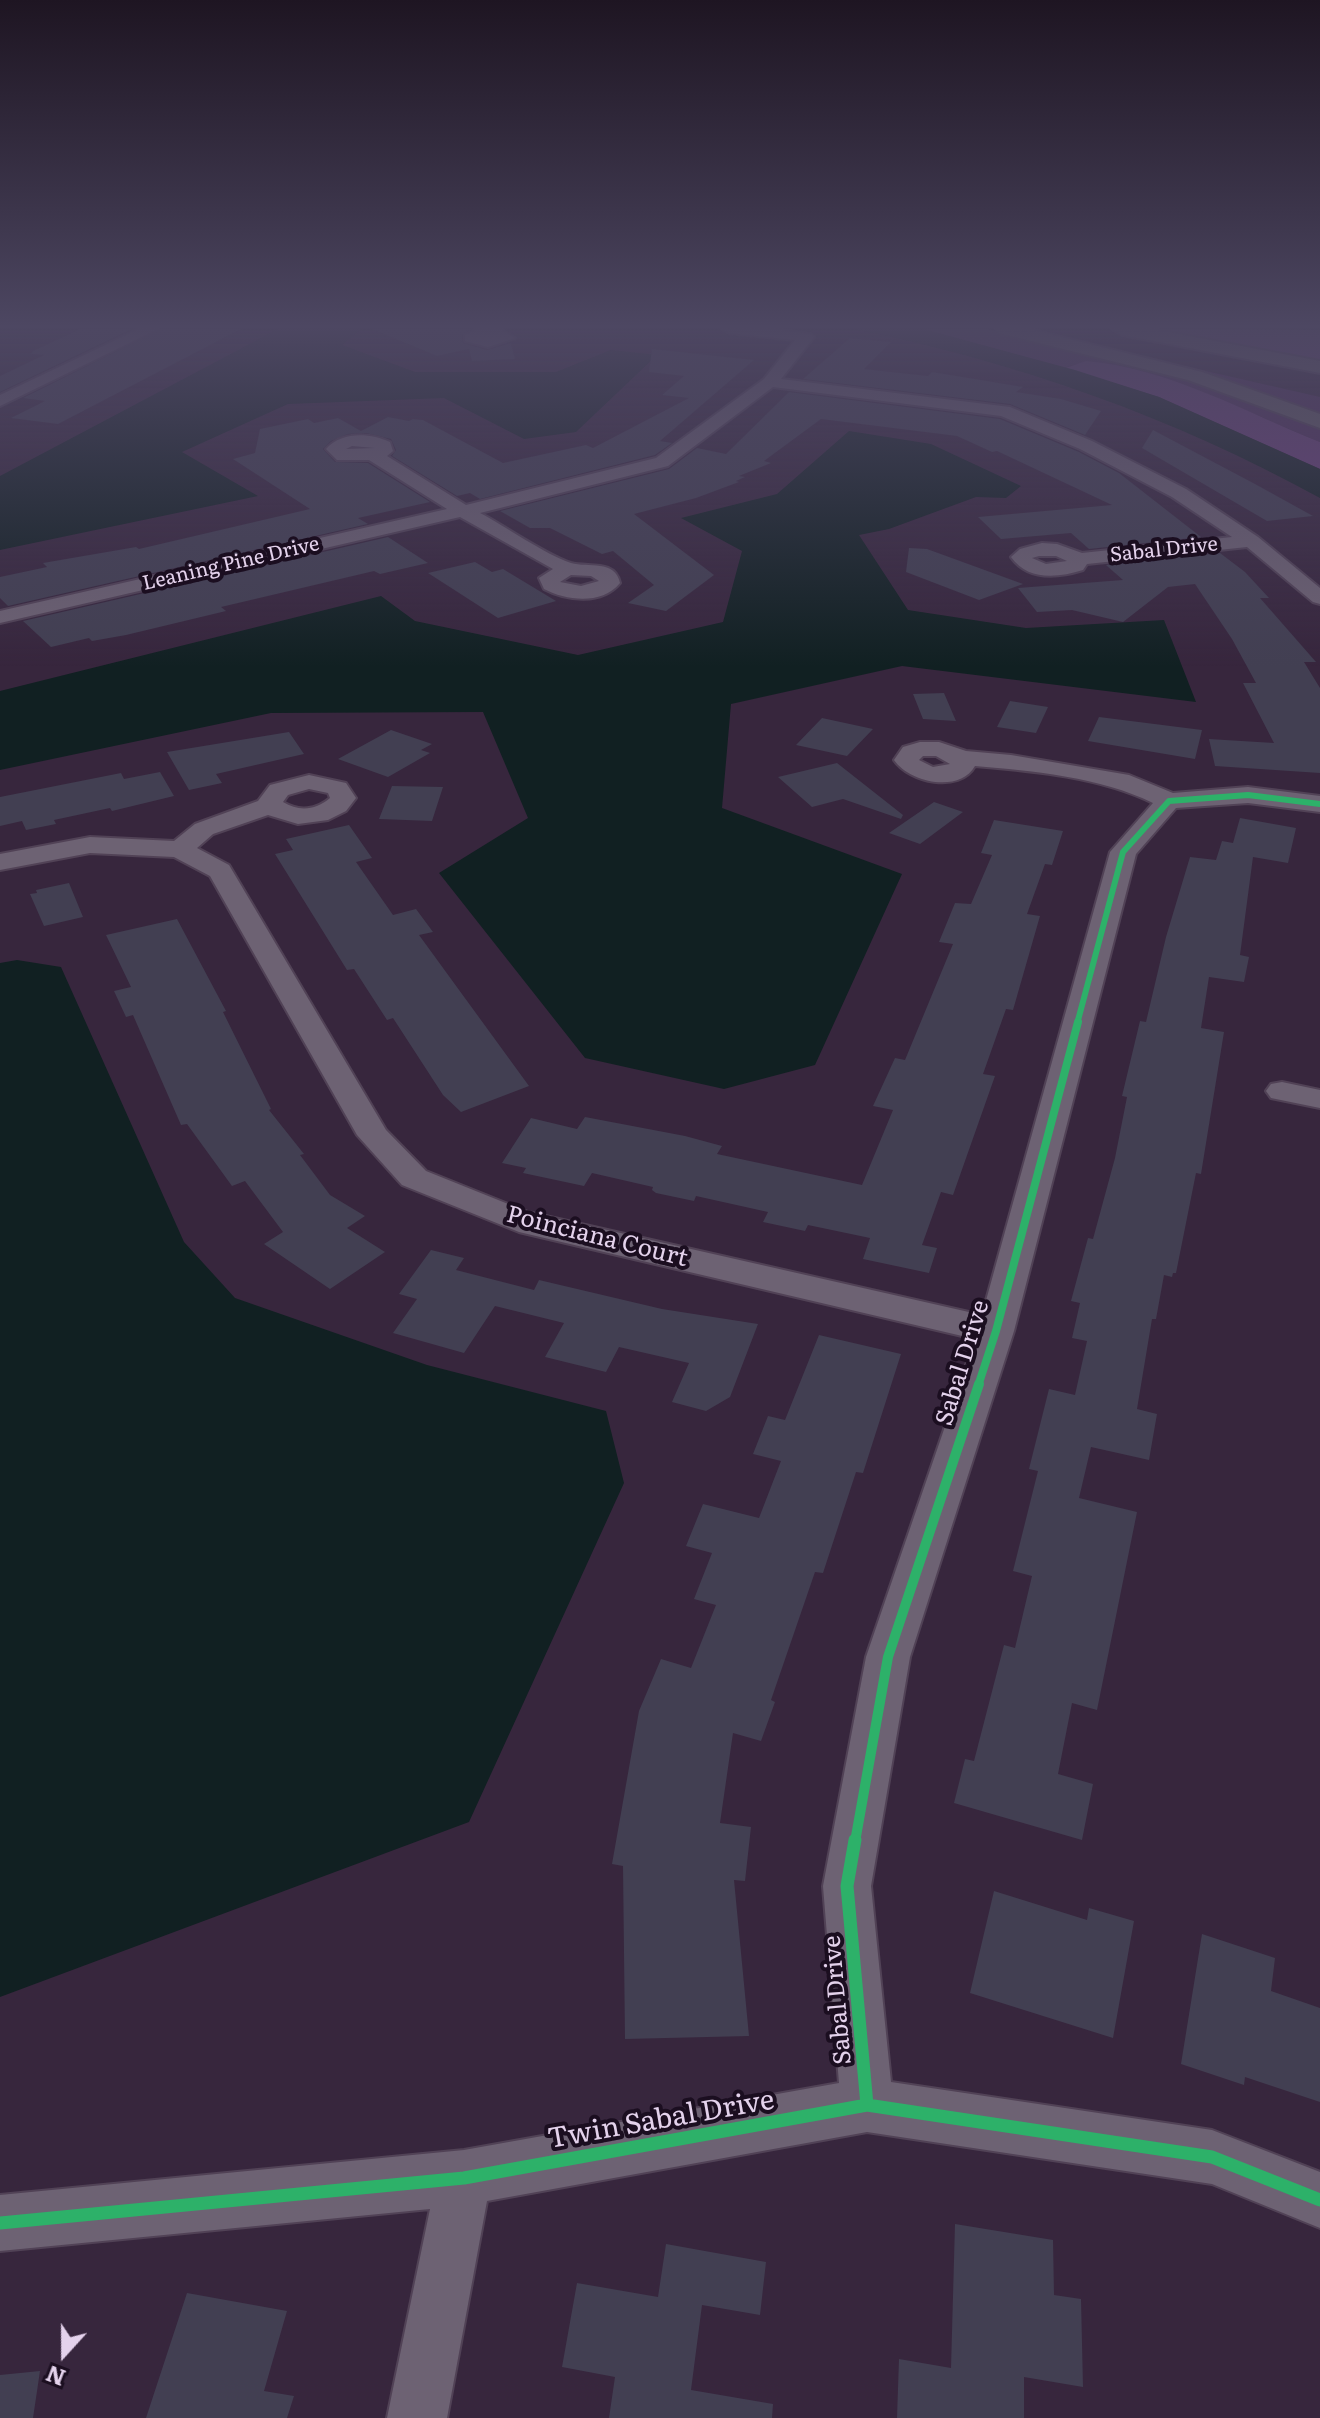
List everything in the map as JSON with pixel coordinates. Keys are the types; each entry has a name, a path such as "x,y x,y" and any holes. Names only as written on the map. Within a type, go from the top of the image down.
{"street":[{"name":"Leaning Pine Drive","path":"0,617 599,480 662,462 689,442"},
{"name":"Sabal Drive","path":"1078,442 1179,493 1251,541 1320,598"},
{"path":"373,455 461,510 568,569"},
{"name":"Sabal Drive","path":"1078,559 1251,541"},
{"path":"962,758 1011,762 1129,782 1169,801 1248,795 1320,804"},
{"name":"Sabal Drive","path":"867,2105 847,1886 888,1657 996,1331 1123,852 1169,801"},
{"path":"180,849 204,829 271,805"},
{"name":"Poinciana Court","path":"0,862 90,845 180,849 220,871 373,1135 414,1178 519,1221 996,1331"},
{"path":"1282,1091 1320,1099"},
{"name":"Twin Sabal Drive","path":"0,2223 464,2178 867,2105 1212,2157 1320,2200"},
{"path":"417,2418 464,2178"}],"shaded area":[{"path":"65,442 204,442 182,452 258,496 0,550 0,476"},
{"path":"837,442 931,444 1021,486 1006,498 976,497 889,529 859,535 908,610 1026,628 1164,620 1196,702 902,666 731,704 722,808 902,874 815,1065 724,1089 585,1058 439,873 528,818 483,712 271,713 0,770 0,691 381,596 415,621 578,655 723,622 742,551 681,518 777,494"},
{"path":"1208,442 1259,442 1320,469 1320,498 1265,469"},
{"path":"1259,442 1320,442 1320,469"},
{"path":"17,960 61,967 184,1242 235,1298 427,1365 606,1411 624,1483 469,1822 0,1997 0,963"}],"building":[{"path":"257,442 330,442 323,449 335,462 368,463 430,502 358,518 368,524 8,606 0,598 0,577 47,567 43,563 136,547 139,549 310,509 233,459 255,453"},
{"path":"392,442 464,442 503,463 586,445 593,448 605,442 672,443 655,455 480,499 470,493 457,496 392,456 396,450"},
{"path":"738,442 790,442 764,461 771,463 739,476 745,477 736,481 739,482 696,498 634,514 714,575 666,611 628,603 654,585 613,551 602,554 550,528 530,528 500,511 669,469 697,448 726,454"},
{"path":"970,442 1055,442 1119,473 1201,537 1089,549 1071,533 1001,539 978,517 1112,505 997,451 992,452"},
{"path":"1146,442 1175,442 1313,516 1267,521 1142,448"},
{"path":"388,537 428,563 380,574 374,571 221,607 226,611 126,635 92,641 89,638 51,647 23,621"},
{"path":"909,548 927,549 1023,584 979,600 906,572"},
{"path":"1220,553 1245,572 1269,598 1260,598 1316,662 1304,662 1320,688 1320,773 1215,766 1209,739 1274,743 1243,683 1256,683 1232,639 1195,584 1168,587 1123,622 1072,610 1037,612 1018,588 1123,580 1106,565"},
{"path":"475,562 492,572 503,569 556,601 498,618 428,573"},
{"path":"944,693 956,721 923,719 913,694"},
{"path":"1010,701 1048,707 1036,733 997,727"},
{"path":"1099,717 1202,730 1195,759 1088,741"},
{"path":"822,718 873,729 847,756 796,745"},
{"path":"391,730 432,744 421,750 430,753 388,777 338,759"},
{"path":"289,732 304,754 216,774 222,783 189,790 167,752"},
{"path":"837,763 903,815 901,819 843,799 812,807 778,777"},
{"path":"160,772 174,796 112,811 110,808 54,820 56,824 26,830 22,821 0,826 0,797 121,773 124,779"},
{"path":"392,786 443,787 432,821 379,819"},
{"path":"934,802 963,812 920,844 889,833"},
{"path":"1240,818 1296,828 1288,863 1253,857 1240,955 1249,957 1244,982 1209,977 1201,1028 1224,1032 1201,1174 1196,1173 1176,1273 1172,1277 1164,1275 1156,1319 1152,1319 1137,1409 1157,1414 1149,1460 1091,1447 1079,1498 1137,1512 1097,1710 1072,1703 1058,1774 1093,1784 1082,1840 954,1803 965,1759 974,1761 1004,1645 1015,1648 1032,1576 1013,1571 1038,1471 1029,1469 1049,1389 1075,1395 1087,1341 1072,1338 1080,1303 1071,1301 1088,1238 1093,1239 1115,1158 1127,1097 1122,1096 1140,1021 1146,1022 1166,937 1190,857 1216,860 1222,841 1233,843"},
{"path":"994,820 1063,831 1052,865 1045,864 1027,914 1040,916 1013,1010 1006,1009 983,1074 995,1076 953,1195 941,1192 922,1245 937,1248 929,1273 863,1259 870,1238 808,1225 805,1231 763,1222 768,1212 696,1196 694,1201 656,1193 653,1187 592,1173 584,1186 523,1173 526,1168 502,1163 531,1118 577,1129 585,1117 685,1136 722,1146 717,1154 862,1185 893,1110 873,1106 895,1058 905,1060 953,944 939,942 955,903 971,904 992,855 981,853"},
{"path":"349,825 372,858 356,862 393,915 416,909 433,932 419,935 529,1086 461,1112 443,1095 393,1018 387,1020 354,969 347,970 275,854 293,850 286,839"},
{"path":"69,883 83,917 44,926 30,894"},
{"path":"177,919 226,1011 223,1012 269,1110 304,1154 300,1155 330,1195 365,1216 347,1228 385,1252 330,1289 264,1244 283,1232 245,1181 232,1186 187,1124 181,1125 133,1015 126,1017 114,991 131,987 106,935"},
{"path":"431,1250 464,1258 456,1270 534,1290 539,1280 662,1309 758,1324 730,1397 706,1411 672,1402 689,1363 619,1347 606,1372 545,1357 564,1323 495,1306 464,1353 393,1333 417,1299 399,1294"},
{"path":"819,1335 901,1354 863,1473 856,1472 823,1573 815,1572 771,1700 775,1702 761,1741 733,1733 720,1823 751,1827 745,1881 734,1880 749,2036 625,2039 623,1866 612,1864 639,1711 661,1659 691,1668 716,1605 694,1599 712,1553 686,1546 703,1504 759,1518 781,1461 753,1454 768,1416 785,1420"},
{"path":"994,1891 1087,1920 1089,1908 1134,1921 1113,2038 970,1993"},
{"path":"1202,1934 1275,1958 1271,1991 1320,2008 1320,2102 1245,2077 1244,2085 1181,2064"},
{"path":"955,2224 1053,2240 1054,2295 1081,2299 1083,2387 1024,2377 1024,2418 897,2418 899,2359 951,2368"},
{"path":"666,2244 766,2262 760,2315 702,2305 691,2390 773,2404 772,2418 609,2418 615,2377 562,2367 577,2283 658,2297"},
{"path":"187,2293 287,2311 264,2391 294,2396 287,2418 146,2418"},
{"path":"40,2371 33,2418 0,2418 0,2375"}],"cycle path":[{"path":"867,2105 847,1886 888,1657 996,1331 1123,852 1169,801 1248,795 1320,804"},
{"path":"0,2223 464,2178 867,2105 1212,2157 1320,2200"}]}
